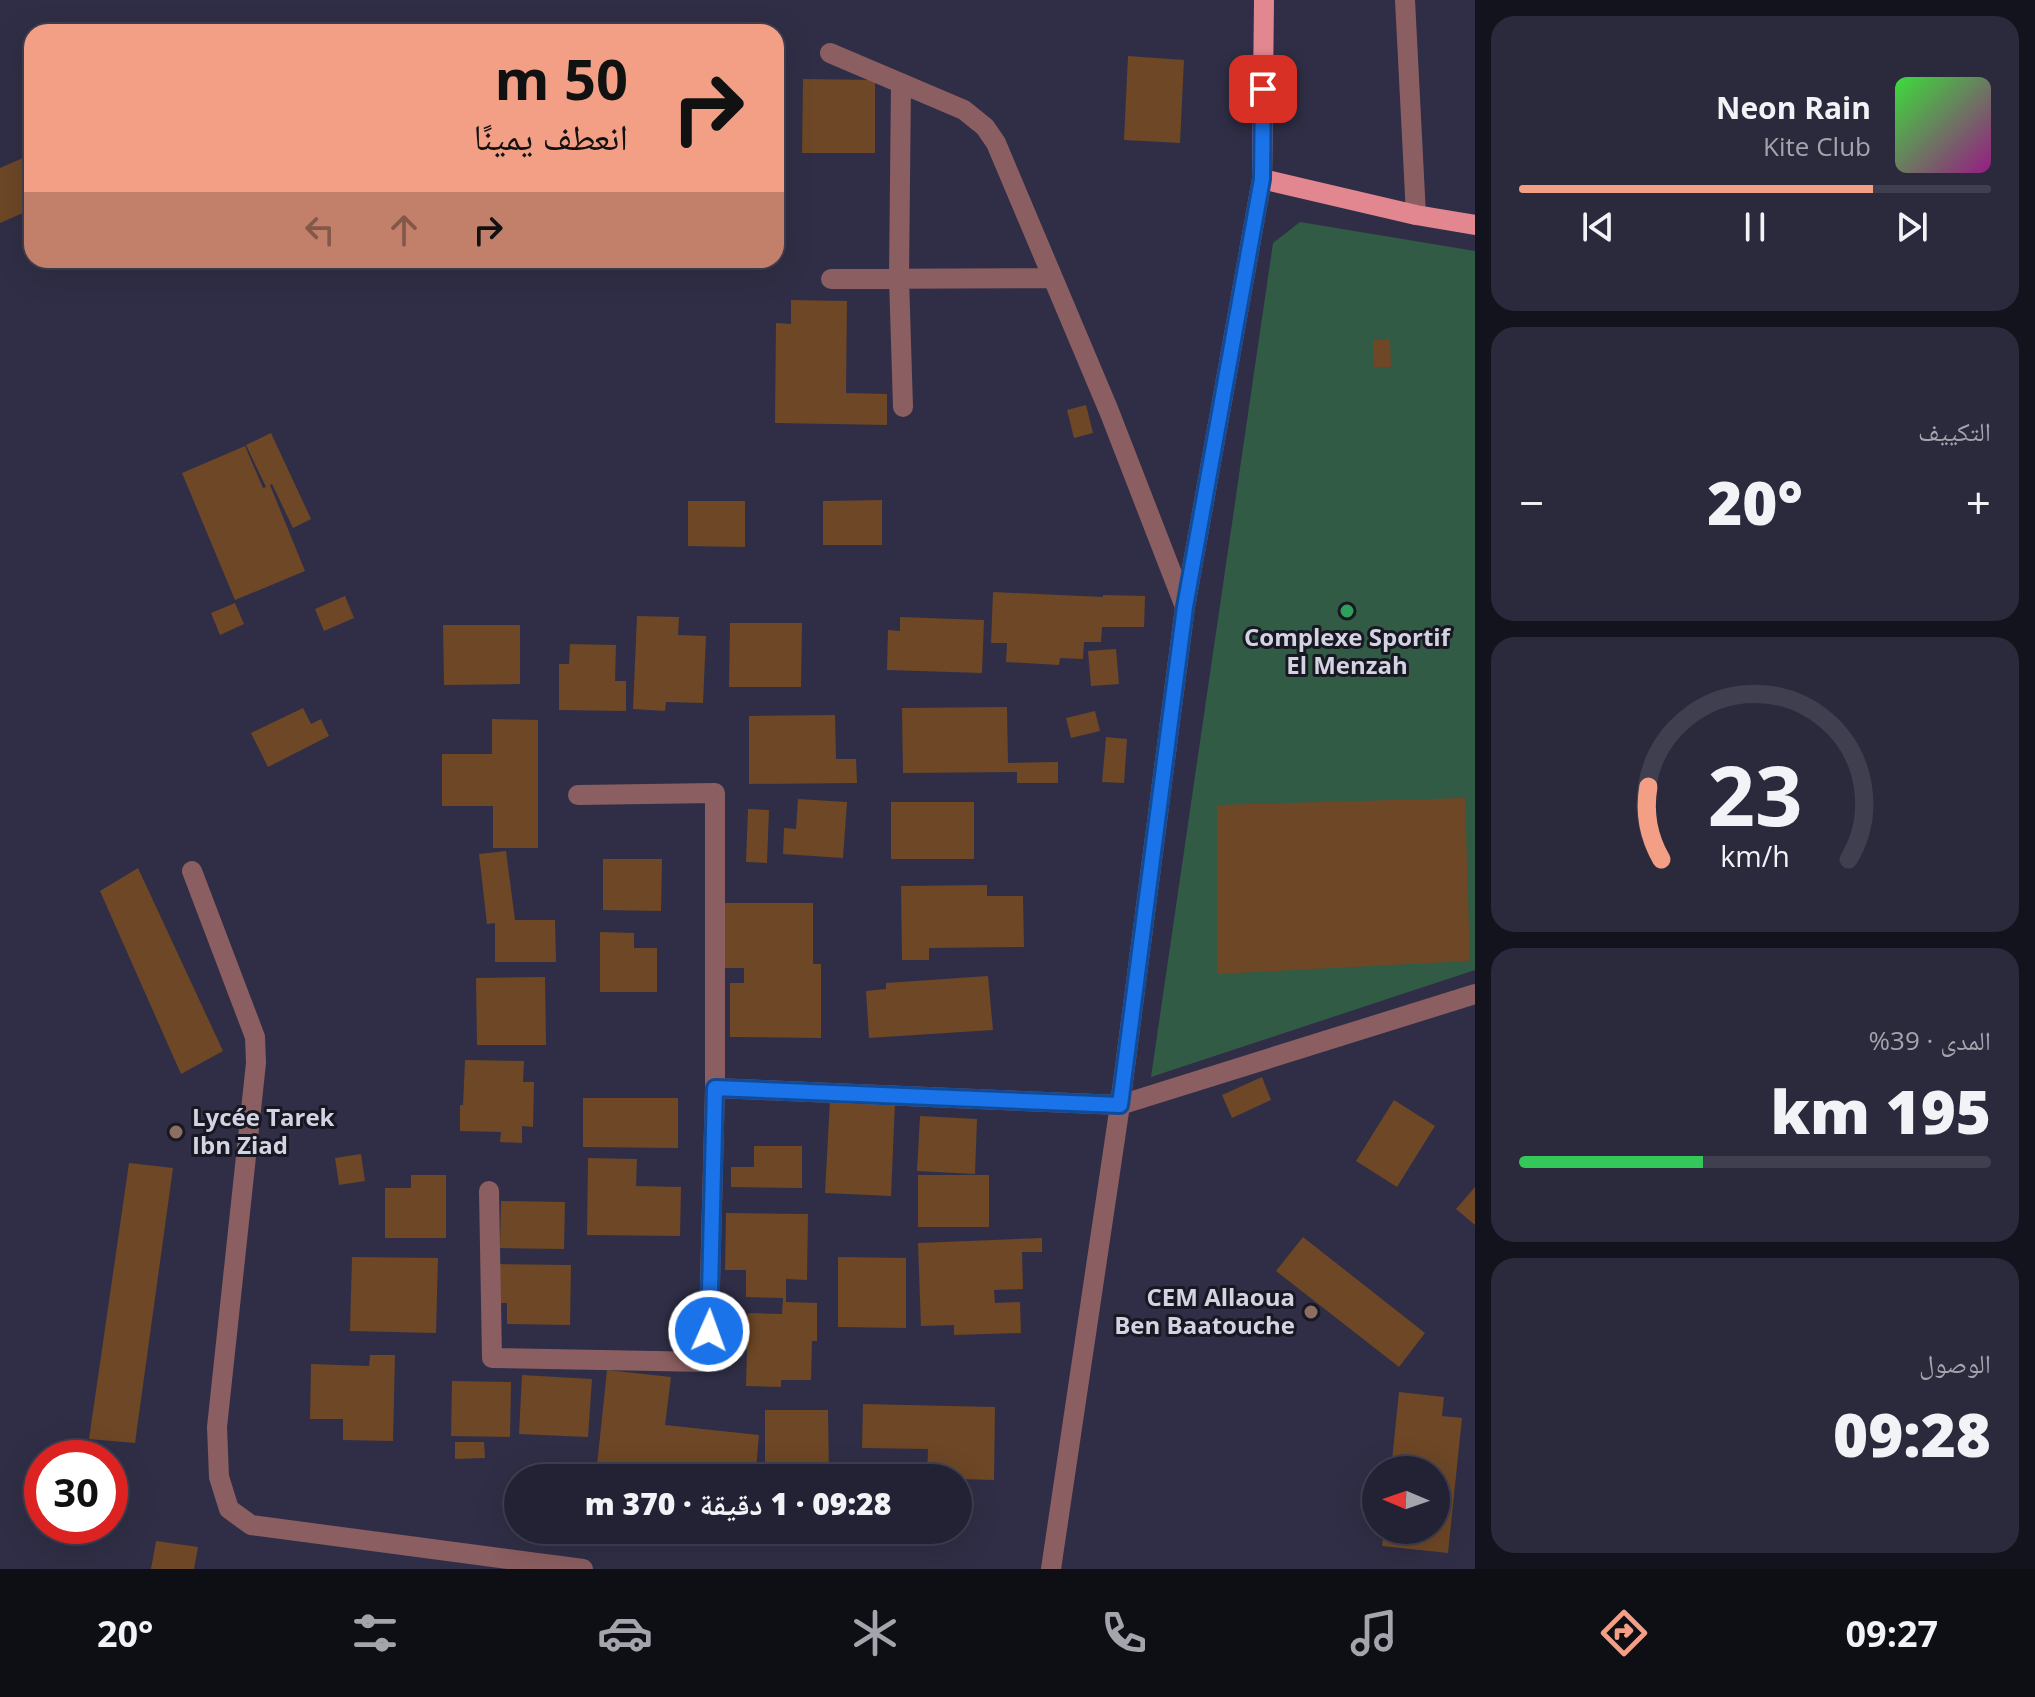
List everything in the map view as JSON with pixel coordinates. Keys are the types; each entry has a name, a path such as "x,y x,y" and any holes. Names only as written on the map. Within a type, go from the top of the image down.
{"main road":[{"path":"1264,0 1262,179 1416,215 1475,225"}],"street":[{"path":"1405,0 1416,215"},
{"path":"830,53 964,110 985,127 996,143 1109,411 1185,607"},
{"path":"901,83 899,278 903,407"},
{"path":"1051,1569 1120,1105 1185,607 1262,179"},
{"path":"831,279 1053,278"},
{"path":"489,1191 492,1358 708,1362 715,1088 715,793 578,795"},
{"path":"192,871 255,1037 256,1063 217,1427 219,1477 229,1509 251,1525 583,1569"},
{"path":"715,1088 1120,1105 1475,994"}],"green space":[{"name":"Complexe Sportif El Menzah","path":"1300,222 1475,251 1475,970 1151,1077 1273,243"}],"building":[{"path":"1128,56 1184,60 1180,143 1124,140"},
{"path":"803,79 875,80 875,153 802,153"},
{"path":"24,158 24,212 0,223 0,168"},
{"path":"791,300 847,301 846,393 887,394 887,425 775,423 776,323 791,324"},
{"path":"1373,340 1390,340 1391,367 1374,367"},
{"path":"1086,405 1093,433 1074,438 1067,410"},
{"path":"271,433 311,519 293,528 270,485 305,571 235,600 182,473 245,446 263,488 266,487 246,445"},
{"path":"882,500 882,545 823,545 823,501"},
{"path":"688,501 745,501 745,547 688,546"},
{"path":"993,592 1145,596 1144,627 1102,627 1101,642 1084,642 1083,659 1060,658 1059,665 1006,662 1007,643 991,643"},
{"path":"345,596 354,618 324,631 315,609"},
{"path":"235,603 244,624 220,635 211,613"},
{"path":"637,616 679,617 678,635 706,636 703,703 666,702 665,711 633,709"},
{"path":"900,617 984,620 982,673 887,670 888,630 900,631"},
{"path":"730,623 802,623 801,687 729,687"},
{"path":"443,625 520,625 520,684 444,685"},
{"path":"570,644 616,645 615,681 626,681 626,711 559,710 559,664 569,664"},
{"path":"1116,649 1119,684 1091,686 1088,651"},
{"path":"1007,707 1008,763 1058,762 1058,783 1017,783 1017,772 903,773 902,708"},
{"path":"303,708 311,724 321,719 329,736 268,767 251,733"},
{"path":"1095,711 1100,731 1071,738 1066,718"},
{"path":"835,715 836,759 856,759 857,783 749,784 749,716"},
{"path":"492,719 538,720 538,848 493,848 493,806 442,806 442,754 492,754"},
{"path":"1106,737 1127,739 1124,783 1102,782"},
{"path":"1465,798 1470,961 1217,974 1217,805"},
{"path":"798,799 847,802 843,858 783,854 784,828 796,829"},
{"path":"891,802 974,802 974,859 891,859"},
{"path":"748,809 769,810 767,863 746,862"},
{"path":"506,851 515,920 555,920 556,962 495,962 495,923 487,924 479,854"},
{"path":"603,859 662,859 661,911 603,910"},
{"path":"138,868 223,1051 181,1074 100,891"},
{"path":"987,885 987,896 1023,896 1024,947 929,948 929,960 902,960 901,886"},
{"path":"723,903 813,903 813,964 821,964 821,1038 730,1037 730,983 744,983 744,968 722,968"},
{"path":"600,932 634,933 634,948 657,948 657,992 600,992"},
{"path":"988,976 993,1030 869,1038 866,991 886,989 886,983"},
{"path":"545,977 546,1045 477,1045 476,978"},
{"path":"465,1060 524,1061 523,1082 534,1082 533,1127 522,1126 522,1143 500,1142 501,1132 460,1131"},
{"path":"1262,1077 1271,1100 1232,1118 1222,1095"},
{"path":"583,1098 678,1098 678,1148 583,1147"},
{"path":"830,1099 895,1103 891,1196 825,1193"},
{"path":"1394,1100 1435,1126 1397,1187 1356,1161"},
{"path":"920,1116 977,1119 975,1174 917,1171"},
{"path":"754,1146 802,1146 802,1188 731,1187 731,1167 754,1167"},
{"path":"361,1154 365,1181 339,1185 335,1158"},
{"path":"588,1158 637,1159 636,1186 681,1187 680,1236 587,1235"},
{"path":"129,1163 173,1168 135,1443 89,1439"},
{"path":"411,1175 446,1175 446,1238 385,1238 385,1188 411,1188"},
{"path":"918,1175 989,1175 989,1227 918,1227"},
{"path":"1475,1187 1475,1225 1456,1209"},
{"path":"501,1201 565,1202 564,1249 500,1248"},
{"path":"726,1213 808,1214 807,1280 786,1279 786,1302 817,1303 817,1341 812,1341 811,1380 781,1380 781,1387 746,1386 748,1313 782,1314 783,1298 746,1297 746,1270 725,1270"},
{"path":"1303,1237 1425,1333 1399,1367 1276,1271"},
{"path":"1042,1238 1042,1252 1022,1252 1023,1289 994,1290 995,1303 1020,1302 1021,1333 954,1335 954,1325 921,1326 918,1243"},
{"path":"352,1257 438,1258 436,1333 350,1331"},
{"path":"838,1257 906,1258 906,1328 838,1327"},
{"path":"496,1264 571,1265 570,1325 507,1324 507,1303 496,1303"},
{"path":"370,1355 395,1355 393,1441 343,1440 343,1419 310,1419 311,1364 369,1366"},
{"path":"607,1370 671,1377 665,1425 759,1435 756,1464 597,1464"},
{"path":"522,1375 592,1379 588,1437 519,1434"},
{"path":"452,1381 511,1382 510,1437 451,1436"},
{"path":"1399,1392 1444,1397 1442,1416 1462,1418 1450,1534 1450,1456 1392,1456"},
{"path":"863,1404 995,1407 994,1480 972,1479 972,1464 927,1464 928,1449 862,1448"},
{"path":"765,1410 828,1410 829,1464 765,1464"},
{"path":"455,1442 484,1442 485,1458 455,1459"},
{"path":"156,1541 198,1547 194,1569 151,1569"},
{"path":"1382,1544 1449,1544 1448,1553"}],"place":[{"name":"Complexe Sportif El Menzah","path":"1347,611"},
{"name":"Lycée Tarek Ibn Ziad","path":"176,1132"},
{"name":"CEM Allaoua Ben Baatouche","path":"1311,1312"}],"route":[{"path":"709,1331 715,1088 1120,1105 1185,607 1262,179 1263,89"}]}
